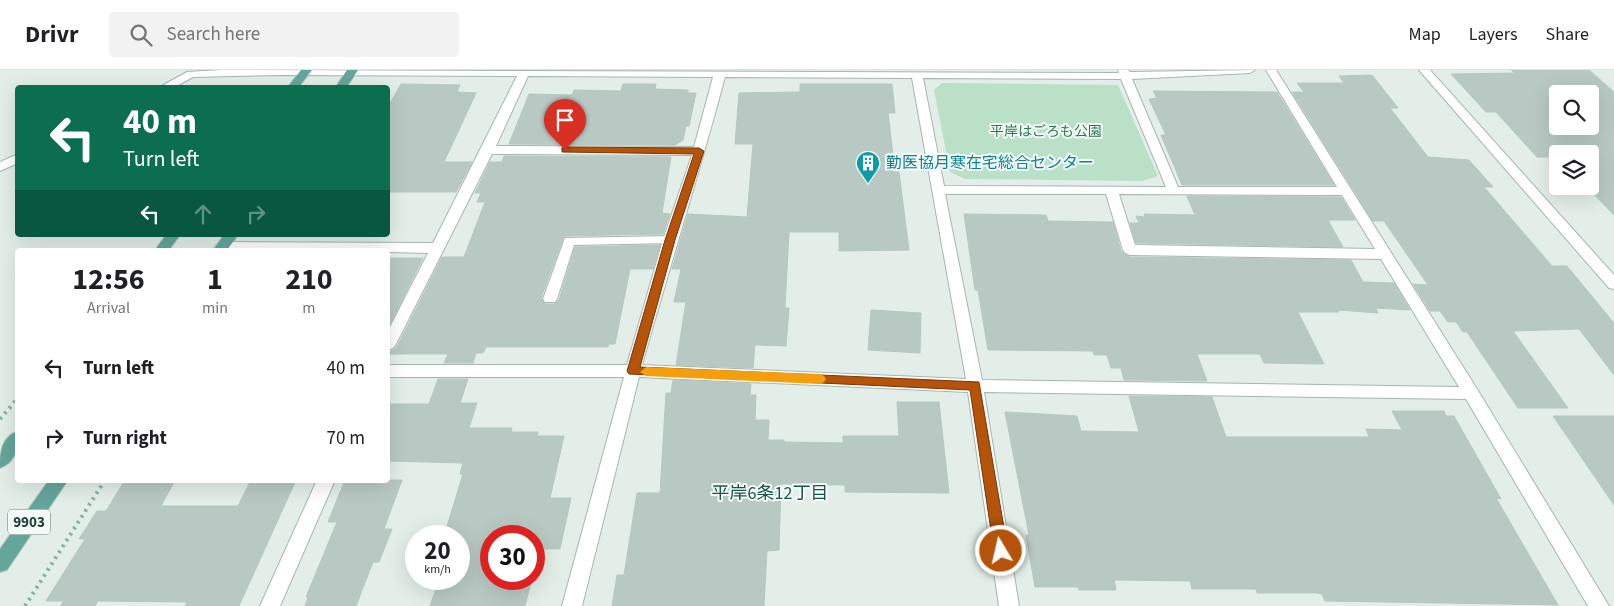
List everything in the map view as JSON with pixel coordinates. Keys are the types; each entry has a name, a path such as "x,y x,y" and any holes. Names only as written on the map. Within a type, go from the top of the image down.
{"main road":[{"path":"342,85 352,71"},
{"path":"294,85 305,72"},
{"path":"163,248 172,237"},
{"path":"222,248 230,237"},
{"name":"9903","path":"0,564 57,483"}],"street":[{"path":"169,85 191,74 352,71 721,72 917,76 1250,70"},
{"path":"1271,70 1471,393 1599,606"},
{"path":"1424,70 1614,284"},
{"path":"390,340 488,150 525,72"},
{"path":"572,606 633,371 721,72"},
{"path":"1124,73 1174,191"},
{"path":"917,76 975,386 1009,606"},
{"path":"488,150 699,151"},
{"path":"0,167 15,160"},
{"path":"938,190 1347,191"},
{"path":"1111,191 1130,250 1384,254"},
{"path":"390,248 436,248"},
{"path":"390,371 633,371 975,386 1471,393"},
{"path":"270,606 325,483"}],"lane":[{"path":"550,299 568,241 670,240"}],"path":[{"path":"0,419 15,402"},
{"path":"25,606 103,483"}],"green space":[{"name":"平岸はごろも公園","path":"942,83 1118,85 1158,176 1142,181 965,179 950,172 934,90"}],"building":[{"path":"1511,70 1589,70 1614,92 1614,215 1595,195 1599,195 1599,145 1549,145 1549,157 1537,157 1496,112 1486,112 1451,74 1515,73"},
{"path":"1372,75 1398,108 1390,108 1428,157 1469,160 1493,187 1484,187 1552,266 1567,266 1614,323 1614,375 1579,329 1513,331 1568,408 1518,408 1467,332 1463,332 1456,322 1448,322 1440,311 1430,311 1413,284 1428,285 1384,221 1373,221 1292,92 1304,92 1297,83 1344,83 1339,76"},
{"path":"401,84 460,85 457,92 476,93 444,162 472,162 456,192 390,192 390,103"},
{"path":"623,84 656,84 655,89 688,90 688,93 696,93 689,126 686,126 683,140 675,145 509,144 529,94 572,95 574,90 621,91"},
{"path":"800,84 892,84 895,113 888,113 895,172 899,172 909,250 839,251 839,232 789,232 785,308 789,308 786,346 755,345 753,368 676,365 686,302 674,302 681,269 672,269 688,214 747,217 753,144 735,144 739,93 800,92"},
{"path":"1153,91 1277,92 1334,185 1182,185 1161,135 1166,135 1149,99 1157,98"},
{"path":"504,156 671,157 662,213 670,214 663,234 564,236 541,298 545,304 555,304 559,300 575,247 660,245 653,269 630,269 615,344 609,344 608,347 486,347 483,353 476,353 473,363 444,363 448,354 390,354 390,351 398,345 442,257 464,257 485,202 477,202 481,193 475,193 490,162 502,162"},
{"path":"1187,196 1341,197 1355,220 1328,220 1343,247 1136,243 1130,223 1139,223 1136,216 1145,217 1144,214 1195,215"},
{"path":"964,214 1046,215 1048,221 1113,222 1121,251 1130,257 1351,260 1363,282 1394,283 1410,310 1376,308 1378,313 1338,310 1339,312 1298,312 1324,364 1264,363 1260,354 1197,354 1207,381 1124,380 1121,368 1111,368 1107,355 1094,355 1093,351 988,350 978,290 975,290"},
{"path":"390,258 423,258 390,324"},
{"path":"871,310 921,313 920,353 868,350"},
{"path":"438,379 468,379 460,403 477,403 469,428 512,428 511,432 538,432 537,436 564,436 550,498 571,498 560,549 545,549 545,525 480,525 480,590 529,590 525,606 430,606 435,590 470,590 470,525 447,525 463,474 460,474 463,463 390,461 390,404 429,404"},
{"path":"673,380 751,384 750,395 756,395 755,420 769,420 768,440 784,440 784,442 843,443 843,436 899,436 897,402 939,402 949,493 845,492 845,485 781,484 779,550 767,551 764,606 612,606 617,575 624,575 637,493 660,493 666,393 671,393"},
{"path":"1129,396 1212,397 1226,437 1369,437 1366,429 1402,430 1392,411 1444,411 1446,416 1454,416 1501,499 1496,498 1558,605 1325,601 1322,594 1317,593 1257,593 1256,589 1192,589 1190,581 1114,580 1116,590 1079,590 1078,587 1035,587 1026,535 1029,535 1005,412 1077,416 1081,431 1139,432"},
{"path":"1553,416 1614,416 1614,505"},
{"path":"390,480 402,480 384,529 392,529 379,562 373,562 356,606 305,606 308,597 306,597 337,522 328,522 344,483 390,483"},
{"path":"123,483 173,483 161,506 238,506 250,483 295,483 239,606 185,606 187,602 98,601 95,606 61,606 63,601 46,601 85,539 79,539 97,511 106,511"}],"slow traffic":[{"path":"646,372 820,379"}],"place":[{"name":"勤医協月寒在宅総合センター","path":"868,184"}],"district":[{"name":"平岸6条12丁目","path":"770,493"}],"route":[{"path":"565,150 699,151 670,240 633,371 975,386 1001,551"}]}
